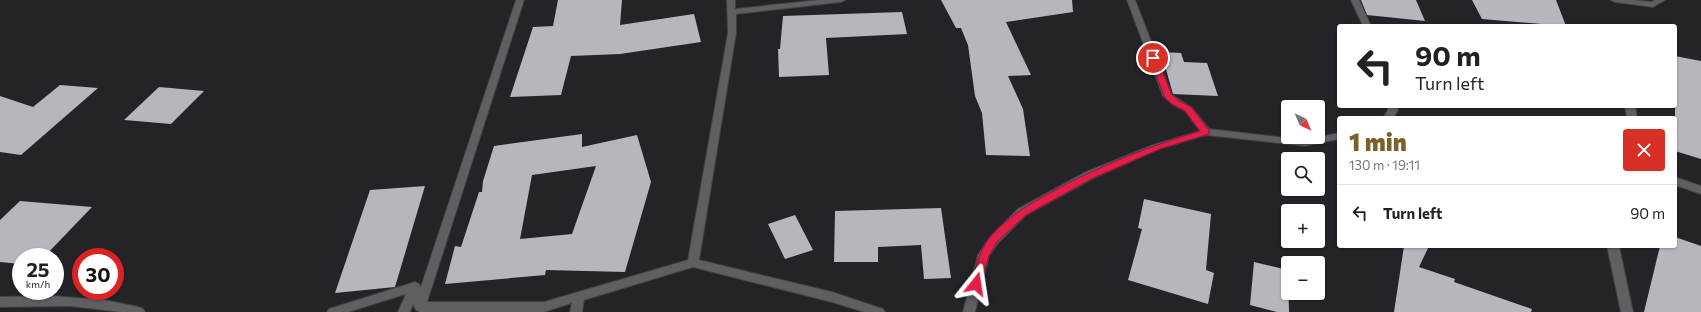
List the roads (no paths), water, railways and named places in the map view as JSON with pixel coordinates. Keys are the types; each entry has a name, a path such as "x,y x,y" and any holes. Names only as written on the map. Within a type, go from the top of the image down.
{"street":[{"path":"420,307 520,0"},
{"path":"693,263 732,33 731,0"},
{"path":"732,12 841,0"},
{"path":"1131,0 1168,96 1175,102 1188,109 1206,132"},
{"path":"1355,0 1366,24"},
{"path":"1615,0 1653,5 1661,0"},
{"path":"969,312 984,255 994,240 1022,212 1090,176 1156,147 1206,132 1306,142 1337,136"},
{"path":"1677,182 1701,190"},
{"path":"1613,248 1627,312"},
{"path":"420,307 544,307 693,263 832,297 879,312"},
{"path":"415,287 420,307"},
{"path":"333,312 415,287"},
{"path":"404,312 415,287"},
{"path":"576,312 579,297"},
{"path":"0,302 78,301 122,307 139,312"}]}
